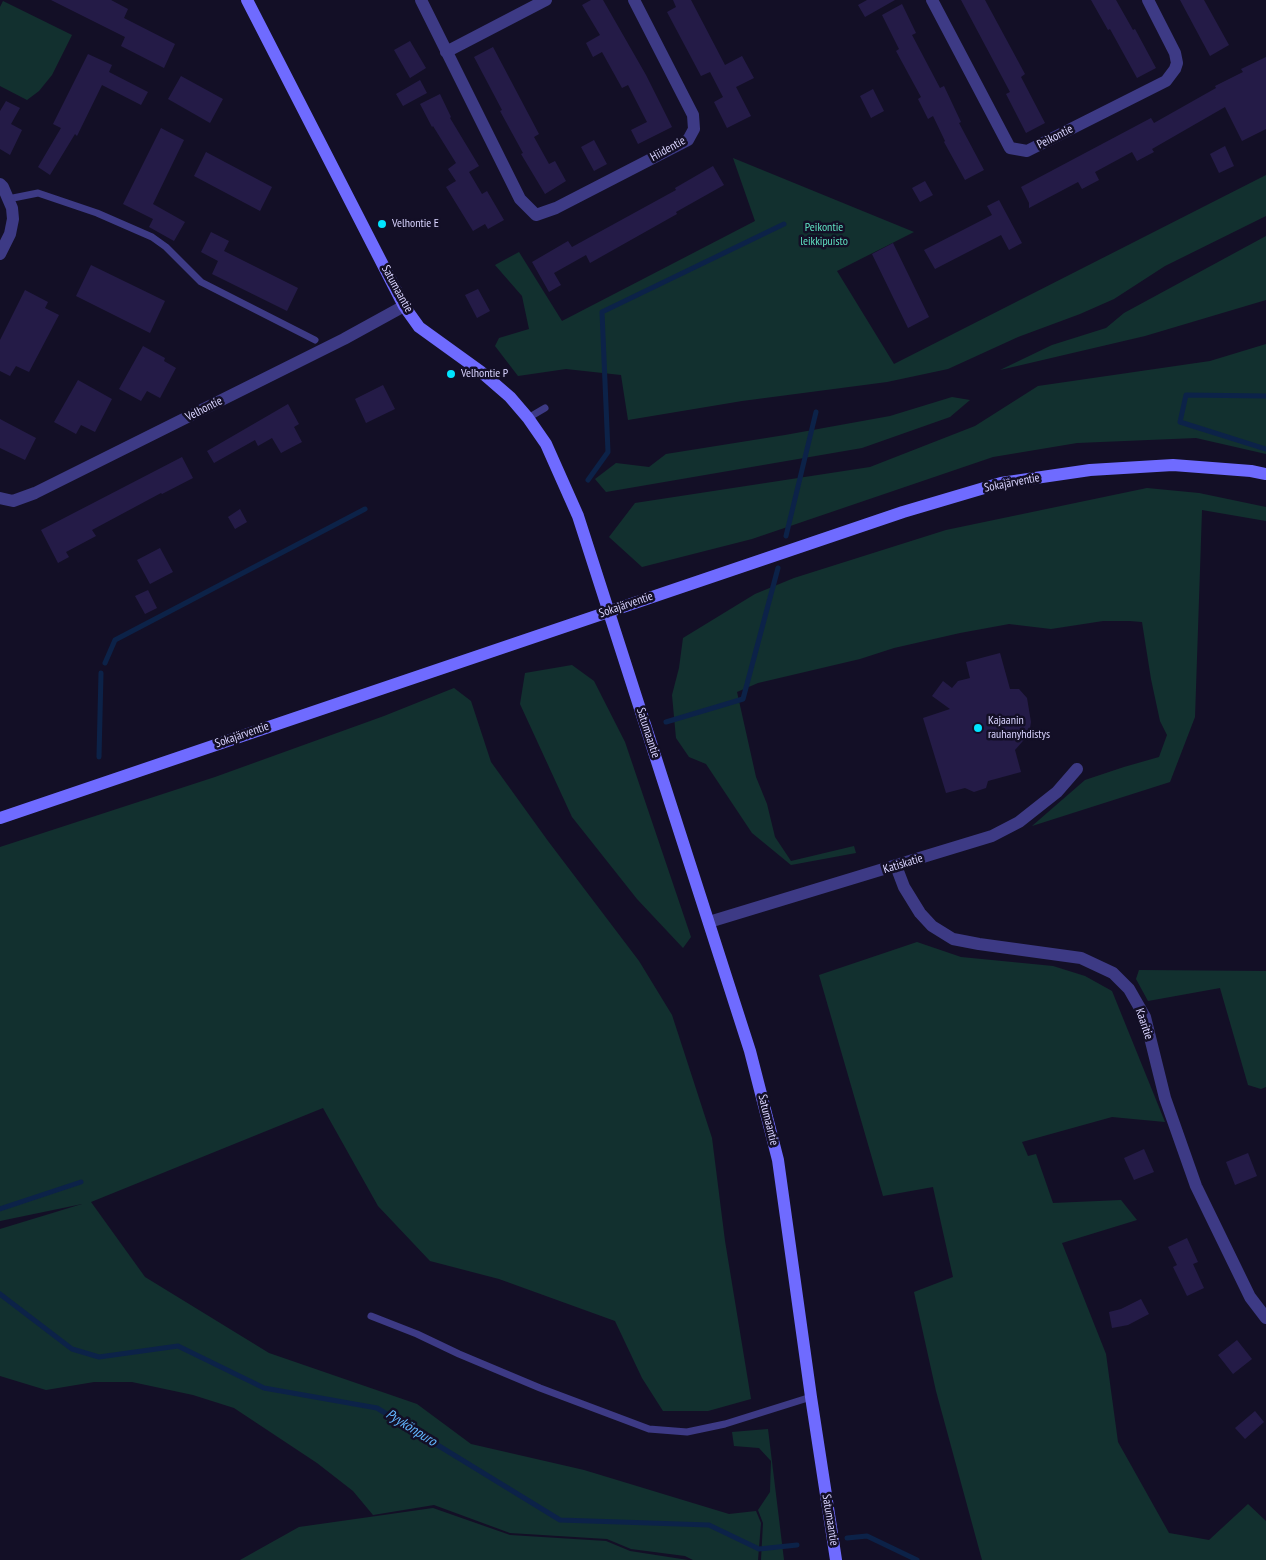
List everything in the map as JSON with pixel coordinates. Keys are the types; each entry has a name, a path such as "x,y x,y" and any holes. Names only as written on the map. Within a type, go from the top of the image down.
{"street":[{"name":"Satumaantie","path":"247,0 404,306 419,327 480,371 510,397 528,418 546,444 572,502 710,922 750,1051 778,1160 810,1398 836,1560"},
{"path":"421,0 446,52 546,0"},
{"name":"Hiidentie","path":"446,52 520,199 536,214 556,208 688,140 694,129 693,115 634,0"},
{"name":"Peikontie","path":"932,0 1010,148 1027,152 1166,81 1175,70 1177,63 1175,53 1148,0"},
{"path":"0,184 8,199 13,219 10,234 0,254"},
{"name":"Velhontie","path":"0,498 13,501 35,494 344,339 404,306"},
{"name":"Sokajärventie","path":"0,818 609,610 903,512 1000,483 1090,470 1173,465 1251,471 1266,474"},
{"name":"Katiskatie","path":"710,922 992,836 1019,822 1057,792 1077,769"},
{"name":"Kaaritie","path":"896,866 907,893 920,914 932,926 953,939 1081,958 1113,973 1128,989 1145,1017 1164,1098 1196,1186 1250,1297 1266,1318"}],"lane":[{"path":"8,199 38,193 152,236 166,247 201,282 315,340"},
{"path":"528,418 544,408"},
{"path":"371,1316 540,1388 649,1429 688,1432 726,1424 810,1398"}],"green space":[{"path":"3,1 72,35 52,75 39,91 27,100 0,86 0,7"},
{"name":"Peikontie leikkipuisto","path":"733,158 914,232 837,271 894,364 1266,175 1266,216 1165,266 1114,299 1018,337 948,369 887,382 742,401 628,420 621,375 566,369 518,376 495,346 499,338 529,329 522,296 495,265 519,252 562,321 755,221"},
{"path":"1266,236 1266,300 1145,336 1000,370 1052,345 1106,328 1124,313"},
{"path":"1266,344 1266,454 1196,438 1077,443 993,457 752,539 642,567 609,537 635,503 870,467 975,426 1038,386 1210,361"},
{"path":"952,397 970,400 950,417 862,448 606,492 595,479 616,463 649,467 666,454 890,416"},
{"path":"1147,488 1199,493 1266,507 1266,521 1202,510 1195,717 1170,782 1032,826 1085,780 1159,757 1167,735 1160,721 1142,622 1103,621 1051,629 1009,624 894,648 860,659 758,683 737,692 756,777 767,804 775,837 791,861 854,846 856,853 791,865 752,833 706,764 689,757 676,738 672,695 679,668 683,638 755,594 794,578 946,530"},
{"path":"572,665 594,681 625,742 691,937 683,948 637,899 572,817 520,704 525,673"},
{"path":"454,688 471,701 491,762 639,961 672,1015 712,1138 725,1241 751,1399 708,1411 663,1411 642,1378 615,1321 499,1279 430,1261 378,1206 323,1108 91,1202 145,1277 269,1353 417,1404 471,1444 584,1470 729,1514 756,1511 761,1523 758,1560 693,1560 685,1556 631,1549 607,1539 510,1533 434,1505 373,1515 353,1491 317,1463 234,1408 193,1395 132,1382 94,1382 46,1390 0,1376 0,1229 82,1204 0,1221 0,847 215,777 384,716"},
{"path":"917,942 961,957 1053,966 1085,976 1112,991 1165,1122 1112,1117 1022,1142 1028,1156 1036,1154 1053,1203 1121,1200 1137,1220 1062,1243 1106,1354 1118,1442 1169,1533 1209,1540 1248,1504 1266,1521 1266,1560 982,1560 936,1391 914,1292 953,1277 933,1187 883,1196 819,975"},
{"path":"1139,970 1266,971 1266,1087 1261,1089 1248,1085 1220,988 1148,1001 1136,979"},
{"path":"768,1429 784,1560 761,1560 763,1523 758,1510 770,1492 771,1461 759,1448 734,1446 732,1432"},
{"path":"433,1508 510,1535 606,1541 630,1551 688,1560 240,1560 299,1527"}],"building":[{"path":"51,0 111,0 128,9 124,18 175,44 164,68 121,46 125,37"},
{"path":"591,0 603,0 646,75 672,127 638,144 631,130 647,122 628,85 622,88 602,52 593,57 586,43 600,35 582,5"},
{"path":"673,0 691,0 725,65 742,56 754,78 736,87 751,116 727,128 714,102 723,97 710,72 701,76 667,12 676,7"},
{"path":"867,0 895,0 865,17 858,5"},
{"path":"961,0 985,0 1025,74 1021,77 1045,123 1026,133 1006,94 1010,92"},
{"path":"1091,0 1116,0 1133,30 1135,29 1156,68 1137,78 1110,29 1108,30"},
{"path":"1180,0 1204,0 1229,45 1210,56"},
{"path":"902,4 916,33 912,35 940,88 944,86 961,122 959,123 984,170 965,180 944,142 933,116 928,119 918,99 921,97 896,51 899,49 882,15"},
{"path":"410,41 426,68 410,78 394,50"},
{"path":"493,47 539,134 534,137 549,164 555,161 566,181 545,194 521,154 523,153 474,57"},
{"path":"88,54 112,65 109,72 148,92 141,105 102,85 77,136 75,134 50,175 38,167 61,128 53,124"},
{"path":"1266,57 1266,129 1242,141 1225,107 1152,149 1154,152 1137,161 1132,152 1095,172 1099,180 1082,189 1078,182 1029,208 1029,203 1021,187 1151,118 1154,123 1216,88 1215,86 1243,72 1241,69"},
{"path":"181,76 223,99 210,123 168,99"},
{"path":"420,80 427,93 403,106 396,94"},
{"path":"873,89 884,111 871,118 860,96"},
{"path":"440,94 450,118 479,166 469,172 482,194 487,191 504,220 488,229 485,224 473,231 446,187 456,181 448,169 456,163 432,127 420,104"},
{"path":"6,101 20,108 11,124 22,130 10,155 0,149 0,111"},
{"path":"161,128 184,140 153,204 185,222 174,241 149,227 153,219 123,204"},
{"path":"594,140 607,164 594,171 581,147"},
{"path":"1225,146 1234,166 1219,173 1210,154"},
{"path":"206,152 272,187 260,211 194,176"},
{"path":"713,166 724,185 590,263 586,255 554,273 561,285 549,292 532,262 568,241 572,247 676,190 675,188"},
{"path":"925,181 933,195 920,202 912,188"},
{"path":"999,200 1022,243 1009,250 1001,235 935,269 924,250 992,215 987,206"},
{"path":"211,232 229,241 224,251 298,288 287,311 212,274 218,261 201,252"},
{"path":"893,243 929,317 908,328 872,254"},
{"path":"91,265 165,301 150,333 76,296"},
{"path":"478,289 490,311 477,318 465,295"},
{"path":"25,290 48,302 45,308 59,315 29,372 16,366 10,376 0,371 0,340"},
{"path":"143,346 165,358 164,361 176,368 160,398 147,391 141,401 119,389"},
{"path":"78,380 112,399 95,432 81,425 76,434 54,422"},
{"path":"383,385 395,409 366,423 355,399"},
{"path":"288,404 299,424 294,427 302,442 281,453 272,438 258,446 255,440 214,463 207,451"},
{"path":"0,419 36,438 25,460 0,448"},
{"path":"182,457 193,478 92,530 96,536 66,552 69,557 58,563 41,530"},
{"path":"240,509 247,522 235,529 228,517"},
{"path":"160,548 173,572 150,584 137,560"},
{"path":"148,590 157,608 145,614 135,596"},
{"name":"Kajaanin rauhanyhdistys","path":"1000,653 1010,689 1019,689 1027,698 1031,722 1029,734 1015,750 1021,772 988,781 986,788 974,792 965,788 946,793 923,718 950,709 932,696 943,681 952,688 958,681 970,678 966,662"},
{"path":"1144,1149 1154,1172 1134,1180 1124,1158"},
{"path":"1248,1153 1257,1176 1235,1185 1226,1162"},
{"path":"1187,1238 1198,1262 1193,1264 1204,1288 1187,1296 1173,1267 1177,1265 1168,1247"},
{"path":"1141,1299 1149,1314 1128,1325 1112,1328 1109,1312 1121,1309"},
{"path":"1237,1340 1252,1359 1233,1374 1218,1355"},
{"path":"1255,1411 1264,1422 1245,1439 1235,1428"}],"waterway":[{"path":"588,480 608,452 602,312 784,224"},
{"path":"1266,396 1186,395 1180,422 1266,449"},
{"path":"786,536 816,412"},
{"path":"105,663 115,640 365,509"},
{"path":"666,722 743,699 778,568"},
{"path":"99,757 101,673"},
{"path":"0,1209 81,1182"},
{"name":"Pyykönpuro","path":"0,1294 72,1349 99,1357 178,1346 264,1388 377,1408 560,1520 709,1525 759,1549 797,1545"},
{"name":"Pyykönpuro","path":"847,1538 867,1536 917,1560"}],"place":[{"name":"Velhontie E","path":"382,224"},
{"name":"Velhontie P","path":"451,374"},
{"name":"Kajaanin rauhanyhdistys","path":"978,728"}]}
